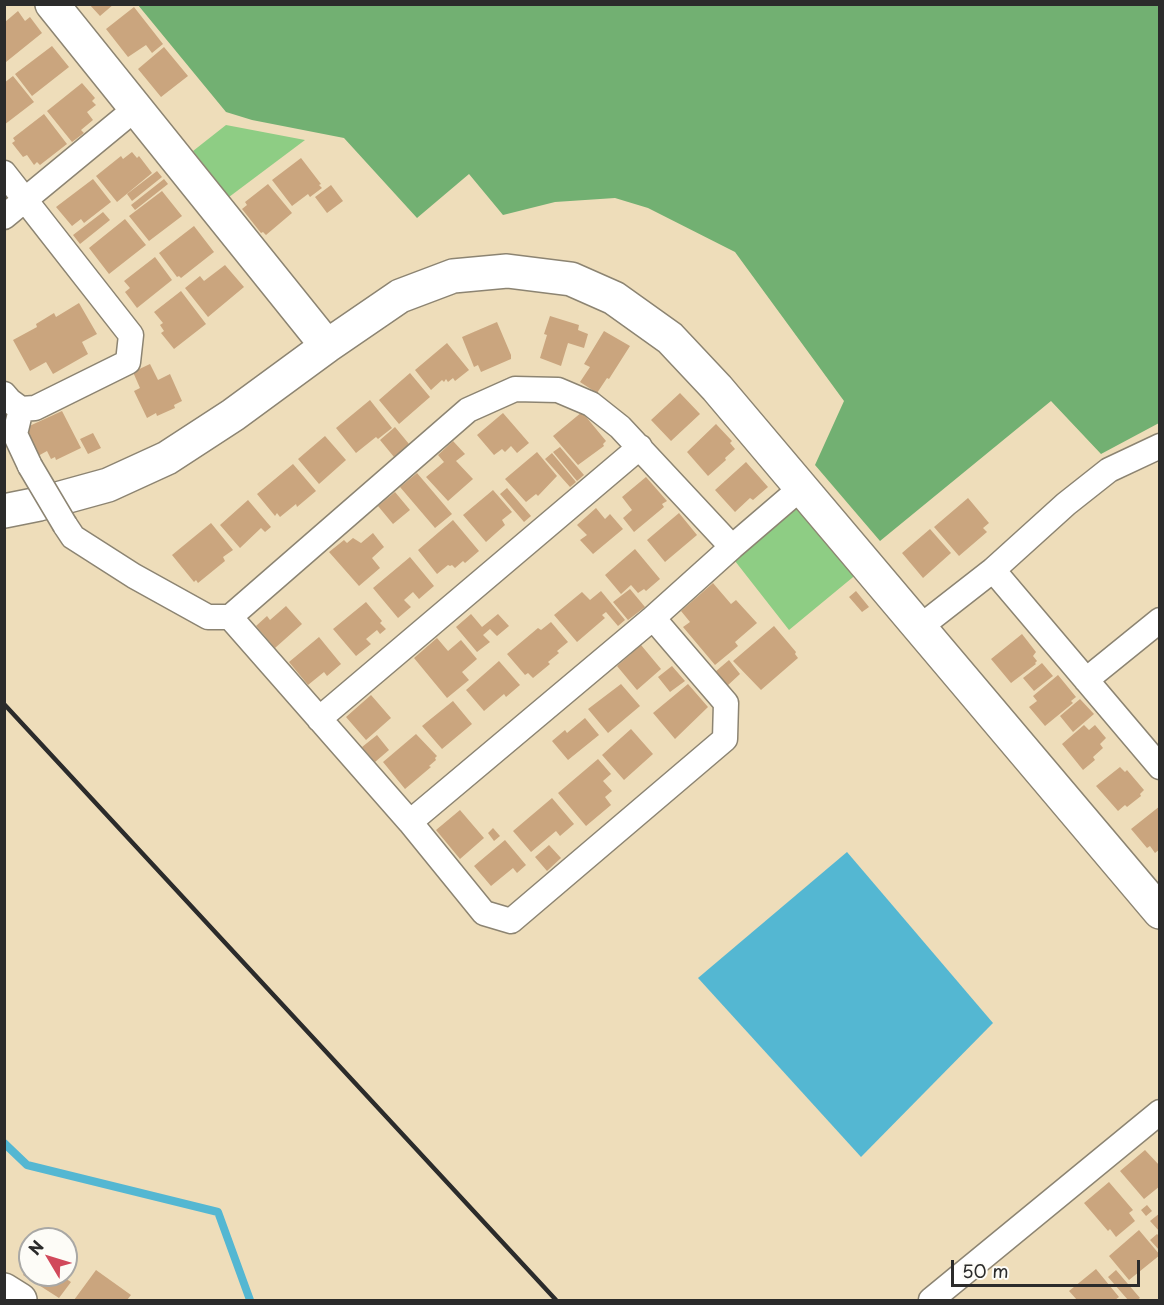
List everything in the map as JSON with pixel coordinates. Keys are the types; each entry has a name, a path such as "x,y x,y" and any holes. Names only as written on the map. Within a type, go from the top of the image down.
{"street":[{"path":"52,4 327,346"},
{"path":"4,217 135,109"},
{"path":"4,173 131,335 128,362 35,408 13,401 15,434 30,466 73,537 134,576 208,616 230,617 468,410 515,389 558,390 591,404 640,447 732,547"},
{"path":"4,511 108,485 166,458 233,415 400,296 453,276 507,271 571,279 614,298 670,338 717,388 1160,912"},
{"path":"320,719 640,447"},
{"path":"920,627 993,570 1066,504 1109,470 1160,447"},
{"path":"410,822 653,618 802,488"},
{"path":"993,570 1160,767"},
{"path":"230,617 410,822 484,914 511,921 725,739 726,703 653,618"},
{"path":"1086,680 1160,620"},
{"path":"932,1300 1160,1112"},
{"path":"4,1290 20,1300"}],"green space":[{"path":"138,5 1159,5 1159,423 1101,454 1051,401 880,541 815,465 844,401 735,252 648,208 615,198 555,202 503,215 469,174 417,218 344,138 252,120 226,112"},
{"path":"226,125 305,140 229,197 193,151"},
{"path":"801,504 858,573 789,630 735,561"}],"water":[{"path":"847,852 993,1023 861,1157 698,978"}],"building":[{"path":"89,4 114,4 100,16"},
{"path":"134,7 163,44 152,53 146,45 128,57 106,29"},
{"path":"18,11 25,21 30,17 42,33 6,62 5,22"},
{"path":"52,46 69,67 32,96 15,74"},
{"path":"164,47 188,76 161,97 138,69"},
{"path":"13,76 34,102 4,125 4,83"},
{"path":"82,83 95,98 92,101 96,105 87,112 93,120 81,130 84,133 72,142 47,111"},
{"path":"44,114 67,144 40,165 37,162 34,165 27,155 23,157 12,143 15,141 13,138"},
{"path":"132,152 137,158 139,156 152,173 117,202 96,176 121,156 123,159"},
{"path":"301,158 322,188 310,197 308,194 292,206 272,180"},
{"path":"157,171 162,177 132,201 127,194"},
{"path":"93,179 111,202 84,223 81,219 72,226 56,207"},
{"path":"164,179 168,184 135,210 131,205"},
{"path":"268,184 292,213 266,235 261,233 242,209 247,205 245,202"},
{"path":"331,185 343,201 327,213 315,197"},
{"path":"162,191 182,216 149,241 129,216"},
{"path":"103,212 110,220 80,244 73,235"},
{"path":"125,219 146,245 109,274 89,248"},
{"path":"194,226 214,252 181,278 177,277 159,253"},
{"path":"155,257 172,280 137,308 125,292 130,288 124,281"},
{"path":"225,265 244,287 208,317 185,288 200,276 204,281"},
{"path":"181,291 206,324 174,349 161,333 164,331 160,325 163,323 154,312"},
{"path":"79,303 97,334 82,342 88,354 53,374 46,362 30,371 13,340 37,327 36,324 54,313 56,317"},
{"path":"550,316 579,325 578,330 588,334 584,348 568,343 561,366 540,358"},
{"path":"497,322 511,359 481,372 478,365 474,367 462,337"},
{"path":"604,331 630,346 597,393 580,382 590,367 584,364"},
{"path":"447,343 469,370 455,381 453,378 448,382 446,379 444,382 442,380 431,390 415,370"},
{"path":"150,364 158,380 170,374 182,401 174,405 175,408 147,418 134,391 140,388 133,372"},
{"path":"410,373 430,397 399,424 379,400"},
{"path":"680,393 700,414 671,441 651,420"},
{"path":"370,400 392,428 356,453 336,428"},
{"path":"62,411 81,448 56,460 55,457 51,459 47,451 38,456 25,428"},
{"path":"582,412 606,441 604,446 578,465 553,436"},
{"path":"503,413 529,443 517,453 511,446 505,452 502,449 494,455 477,435"},
{"path":"716,424 732,441 730,443 735,449 708,476 687,452"},
{"path":"395,427 409,444 394,457 380,440"},
{"path":"93,433 101,448 88,454 80,439"},
{"path":"325,436 346,460 319,484 298,459"},
{"path":"453,441 465,454 456,461 473,479 448,501 426,477 444,462 438,455"},
{"path":"560,447 584,475 577,481 553,452"},
{"path":"537,452 557,476 538,496 536,494 526,502 505,479"},
{"path":"552,453 576,482 570,487 545,459"},
{"path":"746,462 768,487 753,500 750,498 735,512 715,490"},
{"path":"293,464 316,491 297,507 296,504 280,517 277,513 275,516 257,494"},
{"path":"417,473 452,514 435,528 400,487"},
{"path":"646,477 667,501 662,504 664,507 634,532 623,518 632,510 622,497"},
{"path":"507,488 531,516 524,522 500,494"},
{"path":"493,490 512,512 502,520 505,525 486,542 463,515"},
{"path":"395,492 410,510 393,524 378,506"},
{"path":"968,498 989,523 983,528 987,532 959,556 934,527"},
{"path":"248,500 271,527 265,532 261,528 240,548 220,525"},
{"path":"596,508 605,519 610,514 623,529 593,554 580,540 587,535 577,525"},
{"path":"679,513 697,535 665,562 647,540"},
{"path":"453,520 479,551 465,563 463,561 455,568 448,565 437,574 418,550"},
{"path":"211,523 233,550 223,557 225,561 198,583 196,580 194,582 172,555"},
{"path":"930,529 951,553 923,578 902,553"},
{"path":"373,533 384,547 372,558 380,568 359,586 329,552 344,540 347,543 353,538 361,543"},
{"path":"635,549 660,579 646,591 644,589 638,593 631,585 621,594 605,575"},
{"path":"410,557 434,586 419,599 413,592 404,600 411,607 398,618 373,588"},
{"path":"713,583 731,604 736,600 757,623 735,642 738,646 715,665 683,627 690,622 681,611"},
{"path":"630,589 645,607 628,620 613,602"},
{"path":"601,591 625,620 618,626 606,612 602,615 605,618 577,642 554,615 582,592 590,600"},
{"path":"856,591 869,607 862,612 849,597"},
{"path":"366,602 386,629 380,634 377,630 366,639 371,644 356,656 333,629"},
{"path":"286,606 302,624 275,648 256,626 267,616 270,620"},
{"path":"471,614 482,627 498,614 509,626 497,636 490,629 483,635 490,642 477,652 456,627"},
{"path":"551,622 568,642 548,662 550,664 533,678 528,673 525,675 507,654 538,628 541,630"},
{"path":"774,626 796,652 798,658 761,690 733,661"},
{"path":"1022,634 1036,652 1033,656 1037,661 1011,683 991,659"},
{"path":"319,637 341,664 327,676 324,672 308,685 289,662"},
{"path":"437,638 448,651 461,640 477,659 462,672 469,680 447,698 414,658"},
{"path":"641,645 661,669 637,690 617,666"},
{"path":"729,660 740,674 727,686 715,672"},
{"path":"499,661 520,685 506,697 504,694 484,711 466,690"},
{"path":"1042,663 1053,676 1034,691 1023,678"},
{"path":"672,666 685,681 670,692 658,677"},
{"path":"1058,675 1076,697 1071,701 1073,703 1045,726 1029,707 1037,701 1033,696"},
{"path":"621,684 640,706 608,733 588,709"},
{"path":"688,684 708,707 675,739 653,713"},
{"path":"371,695 391,718 366,740 346,717"},
{"path":"1080,699 1094,714 1073,732 1060,716"},
{"path":"453,701 472,724 442,749 422,726"},
{"path":"585,718 599,735 568,760 552,741 565,730 567,733"},
{"path":"1084,725 1089,730 1095,725 1106,738 1100,744 1103,748 1093,757 1095,760 1083,770 1062,744"},
{"path":"631,729 653,754 624,780 602,755"},
{"path":"416,734 437,756 429,766 431,767 405,789 383,762"},
{"path":"377,735 389,750 375,762 362,747"},
{"path":"598,759 611,774 603,781 612,791 605,797 611,805 586,826 558,793"},
{"path":"1120,767 1125,772 1127,770 1144,790 1141,796 1118,811 1096,786"},
{"path":"552,798 574,824 560,836 556,831 531,852 513,831"},
{"path":"1160,806 1160,849 1155,853 1150,846 1147,848 1131,829"},
{"path":"460,810 484,838 460,859 436,830"},
{"path":"493,828 500,836 494,841 488,833"},
{"path":"505,840 526,865 517,873 513,868 491,886 474,866"},
{"path":"549,845 561,858 547,871 535,857"},
{"path":"1145,1150 1160,1166 1160,1186 1144,1199 1120,1171"},
{"path":"1109,1182 1133,1210 1129,1213 1135,1221 1116,1237 1084,1203"},
{"path":"1147,1205 1152,1211 1146,1216 1141,1210"},
{"path":"1160,1213 1160,1232 1150,1221"},
{"path":"1139,1230 1160,1255 1129,1280 1109,1256"},
{"path":"1157,1234 1160,1237 1160,1251 1150,1240"},
{"path":"1096,1269 1119,1297 1115,1300 1077,1300 1069,1291"},
{"path":"96,1270 131,1295 127,1300 74,1300"},
{"path":"1116,1270 1140,1298 1128,1300 1108,1277"},
{"path":"42,1287 67,1287 59,1298"}],"waterway":[{"path":"4,1143 27,1165 218,1212 250,1300"}],"railway":[{"path":"4,704 556,1300"}]}
